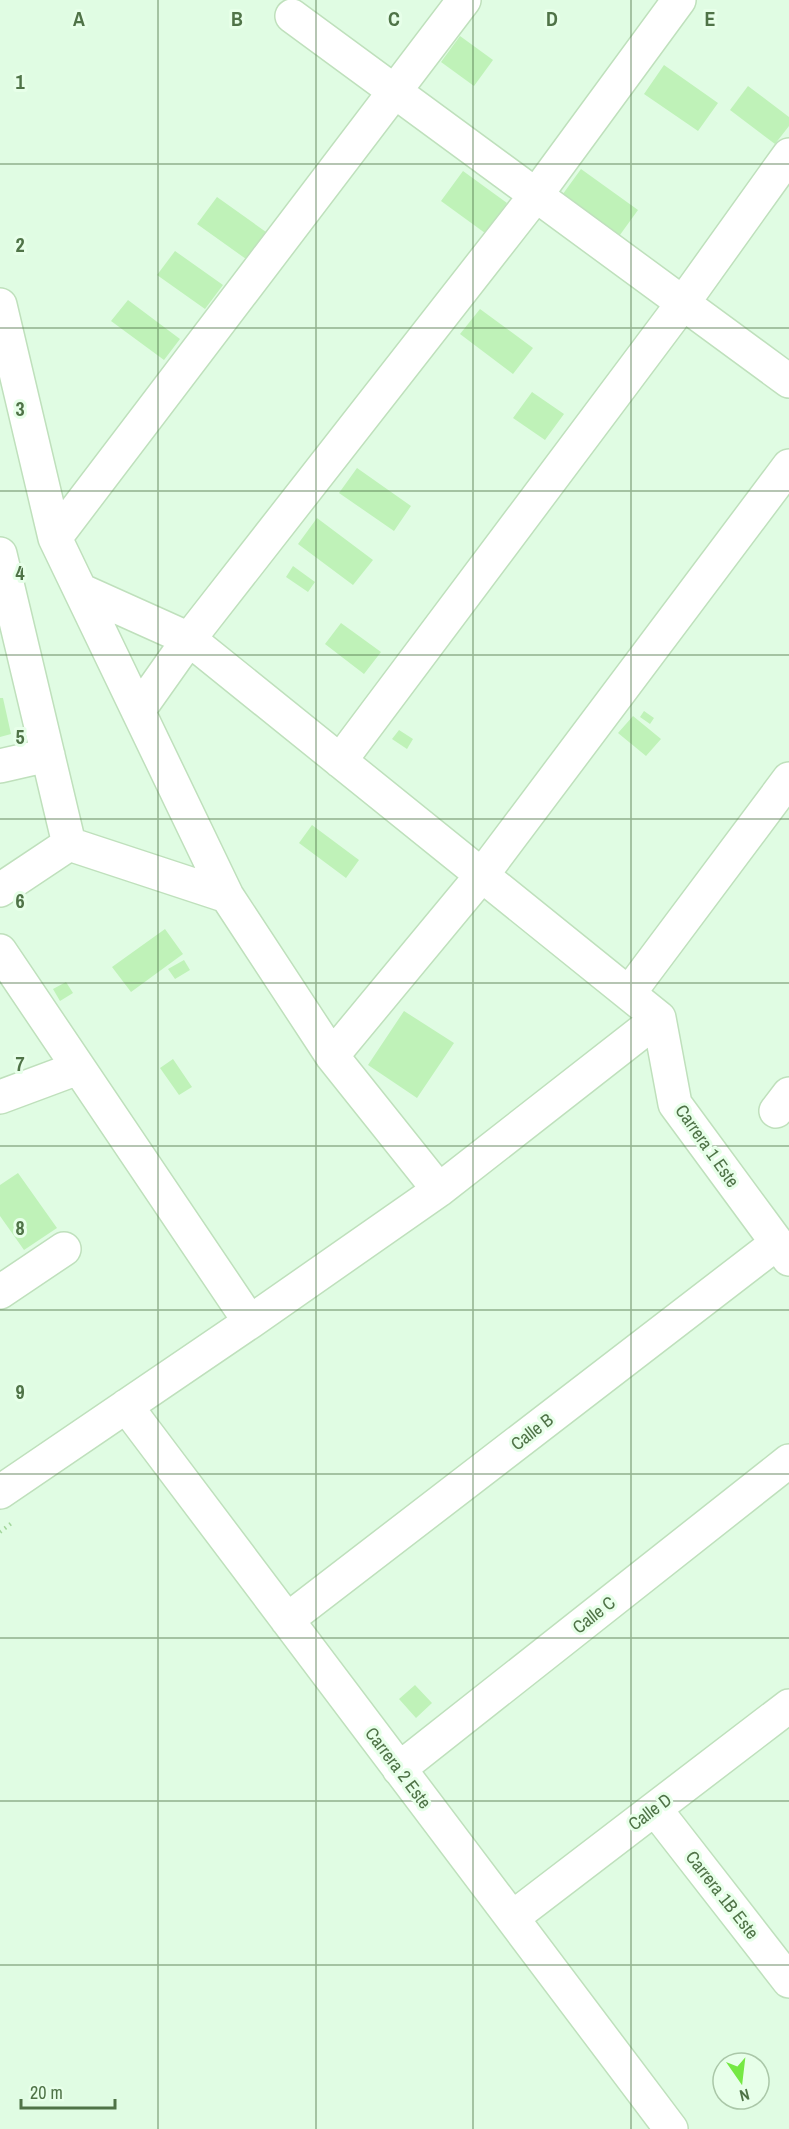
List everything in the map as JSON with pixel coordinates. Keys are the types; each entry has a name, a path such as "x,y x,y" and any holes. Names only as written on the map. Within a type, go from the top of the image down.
{"street":[{"path":"55,538 464,0"},
{"path":"138,711 189,639 536,195 679,0"},
{"path":"292,16 789,381"},
{"path":"340,761 683,303 789,155"},
{"path":"0,305 55,538 227,896 332,1056 439,1190"},
{"path":"332,1056 482,875 789,466"},
{"path":"0,554 69,844"},
{"path":"0,1492 439,1190 659,1018 189,639 80,590"},
{"path":"0,766 48,755"},
{"path":"629,993 789,779"},
{"path":"69,844 227,896"},
{"path":"0,890 69,844"},
{"path":"0,951 250,1322"},
{"name":"Carrera 1 Este","path":"659,1018 675,1104 783,1251"},
{"path":"0,1097 78,1068"},
{"path":"0,1292 64,1249"},
{"name":"Calle B","path":"287,1620 783,1251"},
{"name":"Carrera 2 Este","path":"126,1406 670,2129"},
{"name":"Calle C","path":"399,1769 789,1461"},
{"name":"Calle D","path":"512,1918 789,1706"},
{"name":"Carrera 1B Este","path":"655,1809 789,1981"}],"building":[{"path":"460,36 493,60 474,86 441,62"},
{"path":"664,65 718,103 698,131 644,94"},
{"path":"748,86 789,117 789,126 775,144 730,110"},
{"path":"581,169 638,210 617,239 560,198"},
{"path":"463,171 507,203 485,233 441,201"},
{"path":"217,197 266,232 246,259 197,224"},
{"path":"175,251 223,285 205,309 157,275"},
{"path":"128,300 180,339 164,360 111,321"},
{"path":"480,309 533,348 513,374 460,334"},
{"path":"532,392 564,414 545,440 513,418"},
{"path":"357,468 411,506 394,531 339,493"},
{"path":"317,518 373,560 353,585 298,544"},
{"path":"293,566 315,582 308,592 286,577"},
{"path":"341,623 381,652 364,674 325,644"},
{"path":"0,698 3,698 11,734 0,737"},
{"path":"644,711 654,718 650,724 640,717"},
{"path":"633,716 661,739 646,756 618,733"},
{"path":"399,730 413,739 407,749 392,739"},
{"path":"312,825 359,860 346,878 299,843"},
{"path":"165,929 183,954 131,992 112,967"},
{"path":"184,960 190,970 175,979 168,969"},
{"path":"66,982 73,993 60,1001 53,989"},
{"path":"404,1011 454,1043 417,1098 368,1065"},
{"path":"173,1059 192,1087 179,1095 160,1068"},
{"path":"18,1173 57,1228 24,1250 0,1216 0,1185"},
{"path":"415,1685 432,1703 416,1718 399,1699"}]}
